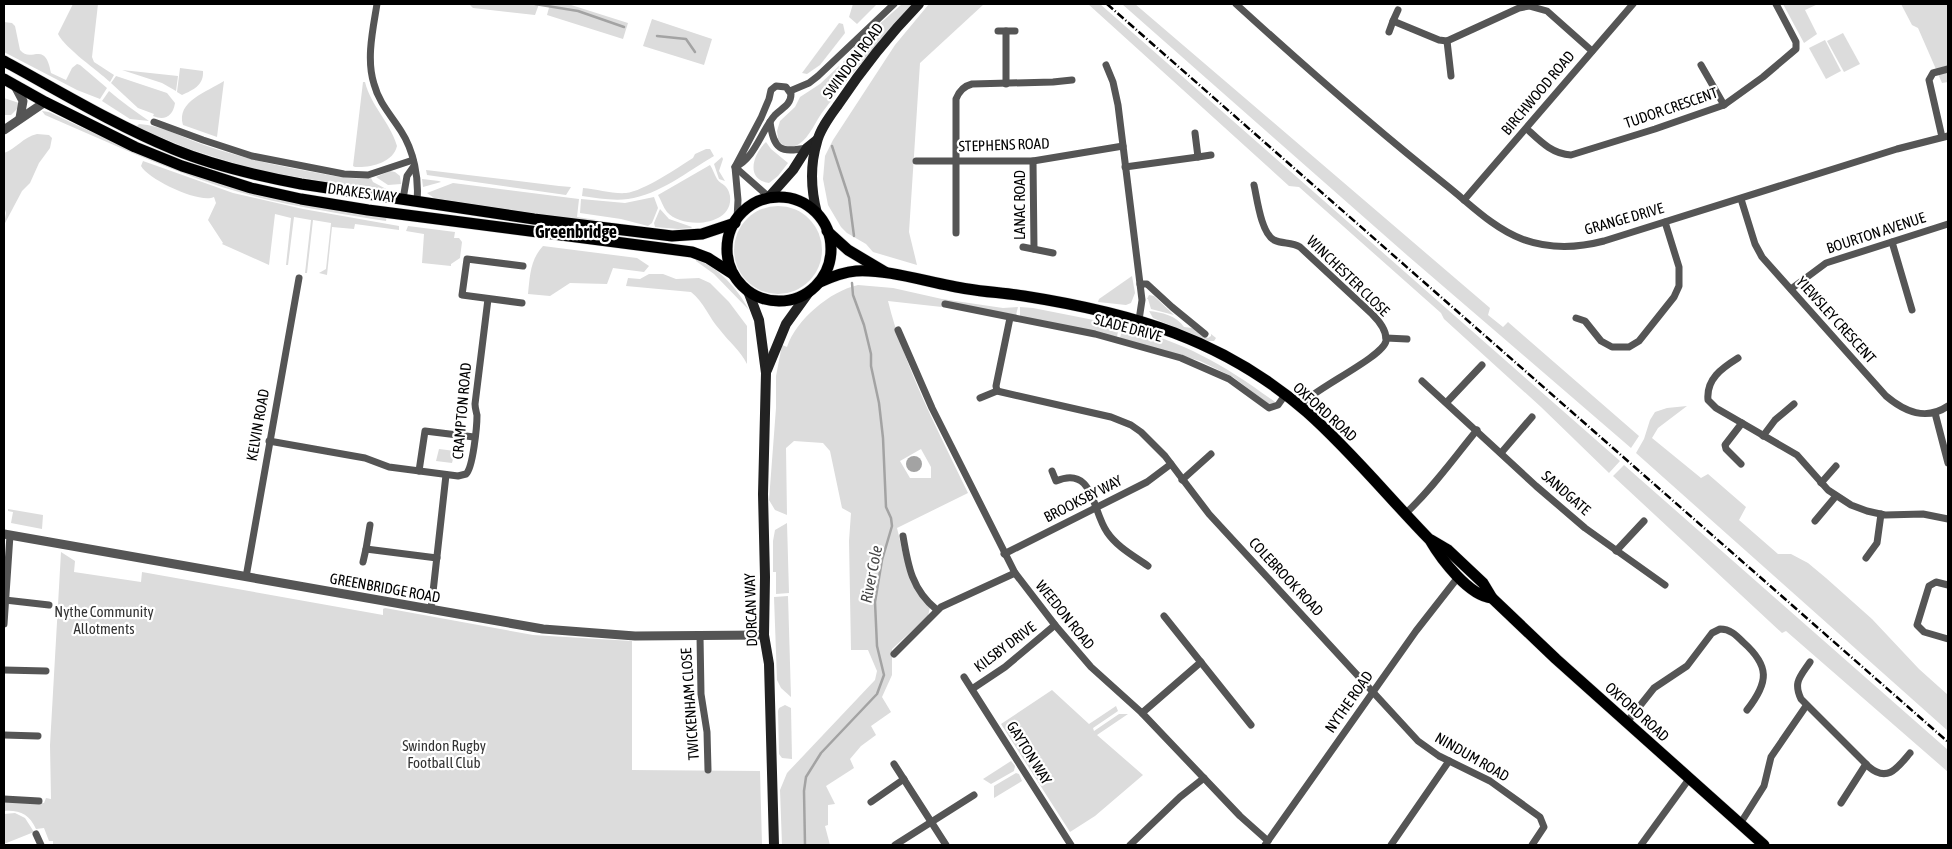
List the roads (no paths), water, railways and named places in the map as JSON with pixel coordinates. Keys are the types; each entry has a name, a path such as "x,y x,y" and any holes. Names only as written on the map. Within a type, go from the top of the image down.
{"main road":[{"name":"SWINDON ROAD","path":"769,197 792,170 807,148 817,140 833,112 861,72 919,4"},
{"name":"DRAKES WAY","path":"4,61 174,150 245,172 285,181 672,236 702,234 736,221"},
{"path":"4,67 41,91 45,102"},
{"name":"DRAKES WAY","path":"4,79 45,102 135,147 182,166 251,188 301,199 401,214 692,252 708,258 733,274"},
{"name":"SWINDON ROAD","path":"817,140 812,182 817,214"},
{"path":"784,196 806,204 817,214 830,242 830,254 826,271 820,282 809,292 793,300 777,302 760,298 748,292 733,274 728,261 729,234 736,221 748,208 769,197 784,196"},
{"path":"401,214 403,199"},
{"path":"415,216 417,201"},
{"name":"SLADE DRIVE","path":"826,230 848,250 889,274"},
{"name":"SLADE DRIVE","path":"820,282 854,271 889,274 968,289 1044,300 1139,320 1178,333"},
{"name":"DORCAN WAY","path":"748,292 759,320 766,373 763,494 764,635 769,664 774,845"},
{"name":"DORCAN WAY","path":"766,373 786,324 809,292"},
{"name":"OXFORD ROAD","path":"1178,333 1224,356 1299,406 1342,446 1430,540 1448,550 1462,572 1483,583 1492,598 1562,666 1764,845"}],"street":[{"path":"377,4 371,61 372,78 381,101 404,136 418,177 417,201"},
{"path":"790,91 818,76 894,4"},
{"name":"GRANGE DRIVE","path":"1236,4 1351,105 1493,223 1511,234 1532,242 1565,247 1590,244 1897,149 1945,136 1930,80 1933,73 1948,68"},
{"name":"BIRCHWOOD ROAD","path":"1464,200 1634,4"},
{"name":"TUDOR CRESCENT","path":"1526,129 1550,149 1562,155 1571,155 1724,105 1763,77 1796,49 1796,42 1776,4"},
{"path":"1394,21 1447,41 1519,8 1529,6 1547,11 1592,51"},
{"path":"1389,32 1398,10"},
{"path":"1006,84 1002,31 1015,31"},
{"path":"1447,41 1451,76"},
{"path":"1701,65 1724,105"},
{"path":"1106,66 1116,92 1142,300 1139,320"},
{"path":"956,233 956,99 960,92 966,86 972,84 1072,80"},
{"path":"15,85 23,102 20,118"},
{"path":"734,167 746,160 770,122 791,101 790,91 783,85 776,86 769,93 769,99 758,124 734,167 738,200 736,221"},
{"path":"769,99 773,106 784,107"},
{"path":"4,129 45,102"},
{"name":"DRAKES WAY","path":"154,122 252,156 344,174 368,175 413,163"},
{"path":"770,122 773,138 780,148 790,151 807,148"},
{"path":"1195,133 1198,157"},
{"name":"STEPHENS ROAD","path":"916,162 1033,160 1123,146"},
{"path":"1125,167 1210,155"},
{"name":"LANAC ROAD","path":"1033,160 1034,249"},
{"path":"403,199 407,176 413,163"},
{"path":"734,167 769,197"},
{"name":"WINCHESTER CLOSE","path":"1254,185 1261,217 1268,235 1275,241 1300,247 1372,314 1384,329 1386,338 1384,346 1379,352 1311,394 1299,406"},
{"name":"YIEWSLEY CRESCENT","path":"1741,198 1759,253 1849,356 1902,409 1935,413"},
{"path":"1576,318 1585,321 1600,341 1612,347 1629,347 1642,338 1674,297 1679,286 1679,267 1664,222"},
{"name":"BOURTON AVENUE","path":"1791,289 1826,263 1948,224"},
{"path":"1892,242 1912,310"},
{"name":"LANAC ROAD","path":"1023,247 1053,253"},
{"path":"522,303 462,295 467,258 523,266"},
{"name":"KELVIN ROAD","path":"246,577 299,278"},
{"path":"1140,284 1147,284 1205,334"},
{"name":"CRAMPTON ROAD","path":"269,441 365,458 389,467 462,476 469,471 477,417 475,404 488,299"},
{"name":"SLADE DRIVE","path":"945,304 1106,337 1181,358 1229,378 1267,407 1276,406 1285,396"},
{"path":"980,398 997,391 996,386 1010,318"},
{"name":"WEEDON ROAD","path":"898,330 932,408 1014,573 1090,667 1142,713 1267,843"},
{"name":"WINCHESTER CLOSE","path":"1386,338 1407,339"},
{"path":"909,356 917,353"},
{"path":"1738,358 1717,373 1708,393 1710,404 1797,455 1821,483 1836,496 1858,508 1892,516 1923,514 1948,519"},
{"path":"1447,402 1482,365"},
{"name":"SANDGATE","path":"1422,381 1584,528 1664,585"},
{"name":"COLEBROOK ROAD","path":"997,391 1120,420 1131,425 1149,439 1171,464 1214,520 1373,691"},
{"path":"1763,436 1775,420 1794,404"},
{"path":"1948,406 1935,413 1948,463"},
{"path":"1501,452 1532,417"},
{"path":"1741,464 1726,449 1725,445 1742,423"},
{"path":"1405,514 1425,494 1477,430"},
{"path":"419,471 425,431 474,437"},
{"path":"1182,480 1211,454"},
{"name":"BROOKSBY WAY","path":"1004,554 1147,482 1171,464"},
{"path":"1821,483 1836,466"},
{"path":"1052,471 1056,480 1070,477 1083,482 1095,502 1103,526 1115,542 1148,566"},
{"path":"431,610 446,475"},
{"path":"1814,521 1836,496"},
{"path":"1866,558 1877,543 1881,514"},
{"path":"1616,551 1644,521"},
{"path":"363,562 370,525"},
{"path":"4,624 7,535"},
{"name":"GREENBRIDGE ROAD","path":"7,535 431,610 565,631 635,636 764,635"},
{"path":"903,536 908,568 913,581 926,600 938,610"},
{"path":"366,550 437,558"},
{"name":"NYTHE ROAD","path":"1267,843 1373,691 1462,572"},
{"path":"894,654 938,610 950,602 1014,573"},
{"path":"1948,585 1936,582 1929,586 1917,622 1920,630 1948,639"},
{"path":"5,600 49,604"},
{"path":"1164,616 1251,725"},
{"name":"KILSBY DRIVE","path":"972,689 1012,661 1055,625"},
{"path":"1627,722 1654,688 1684,669 1712,633 1720,629 1732,632 1752,650 1761,663 1763,674 1760,690 1748,710"},
{"name":"TWICKENHAM CLOSE","path":"700,636 701,694 707,732 708,770"},
{"path":"1142,713 1202,662"},
{"path":"1810,662 1796,684 1798,694 1806,706 1822,719 1866,764 1878,772 1887,774 1896,769 1910,753"},
{"path":"4,670 46,671"},
{"name":"GAYTON WAY","path":"964,677 1071,845"},
{"name":"NINDUM ROAD","path":"1373,691 1418,741 1449,761 1490,781 1540,818 1544,827 1532,845"},
{"path":"1740,824 1764,786 1771,757 1806,706"},
{"path":"4,734 38,736"},
{"path":"1391,845 1449,761"},
{"path":"894,764 946,845"},
{"path":"1842,803 1866,764"},
{"path":"1130,845 1180,797 1204,778"},
{"path":"1642,845 1689,779"},
{"path":"871,802 904,780"},
{"path":"895,845 974,795"},
{"path":"4,799 39,800"},
{"path":"36,834 41,845"}],"waterway":[{"name":"River Cole","path":"535,4 578,11 624,27"},
{"name":"River Cole","path":"657,36 686,39 695,52"},
{"name":"River Cole","path":"832,146 849,198 854,236"},
{"name":"River Cole","path":"805,845 804,791 806,777 821,753 877,694 884,675 877,646 875,602 882,560 892,526 886,507 883,438 879,403 871,366 871,354 864,325 853,295 852,283"}],"railway":[{"path":"1107,4 1948,742"}],"district":[{"name":"Greenbridge","path":"576,232"}],"park label":[{"name":"Nythe Community Allotments","path":"104,620"},
{"name":"Swindon Rugby Football Club","path":"444,754"}]}
